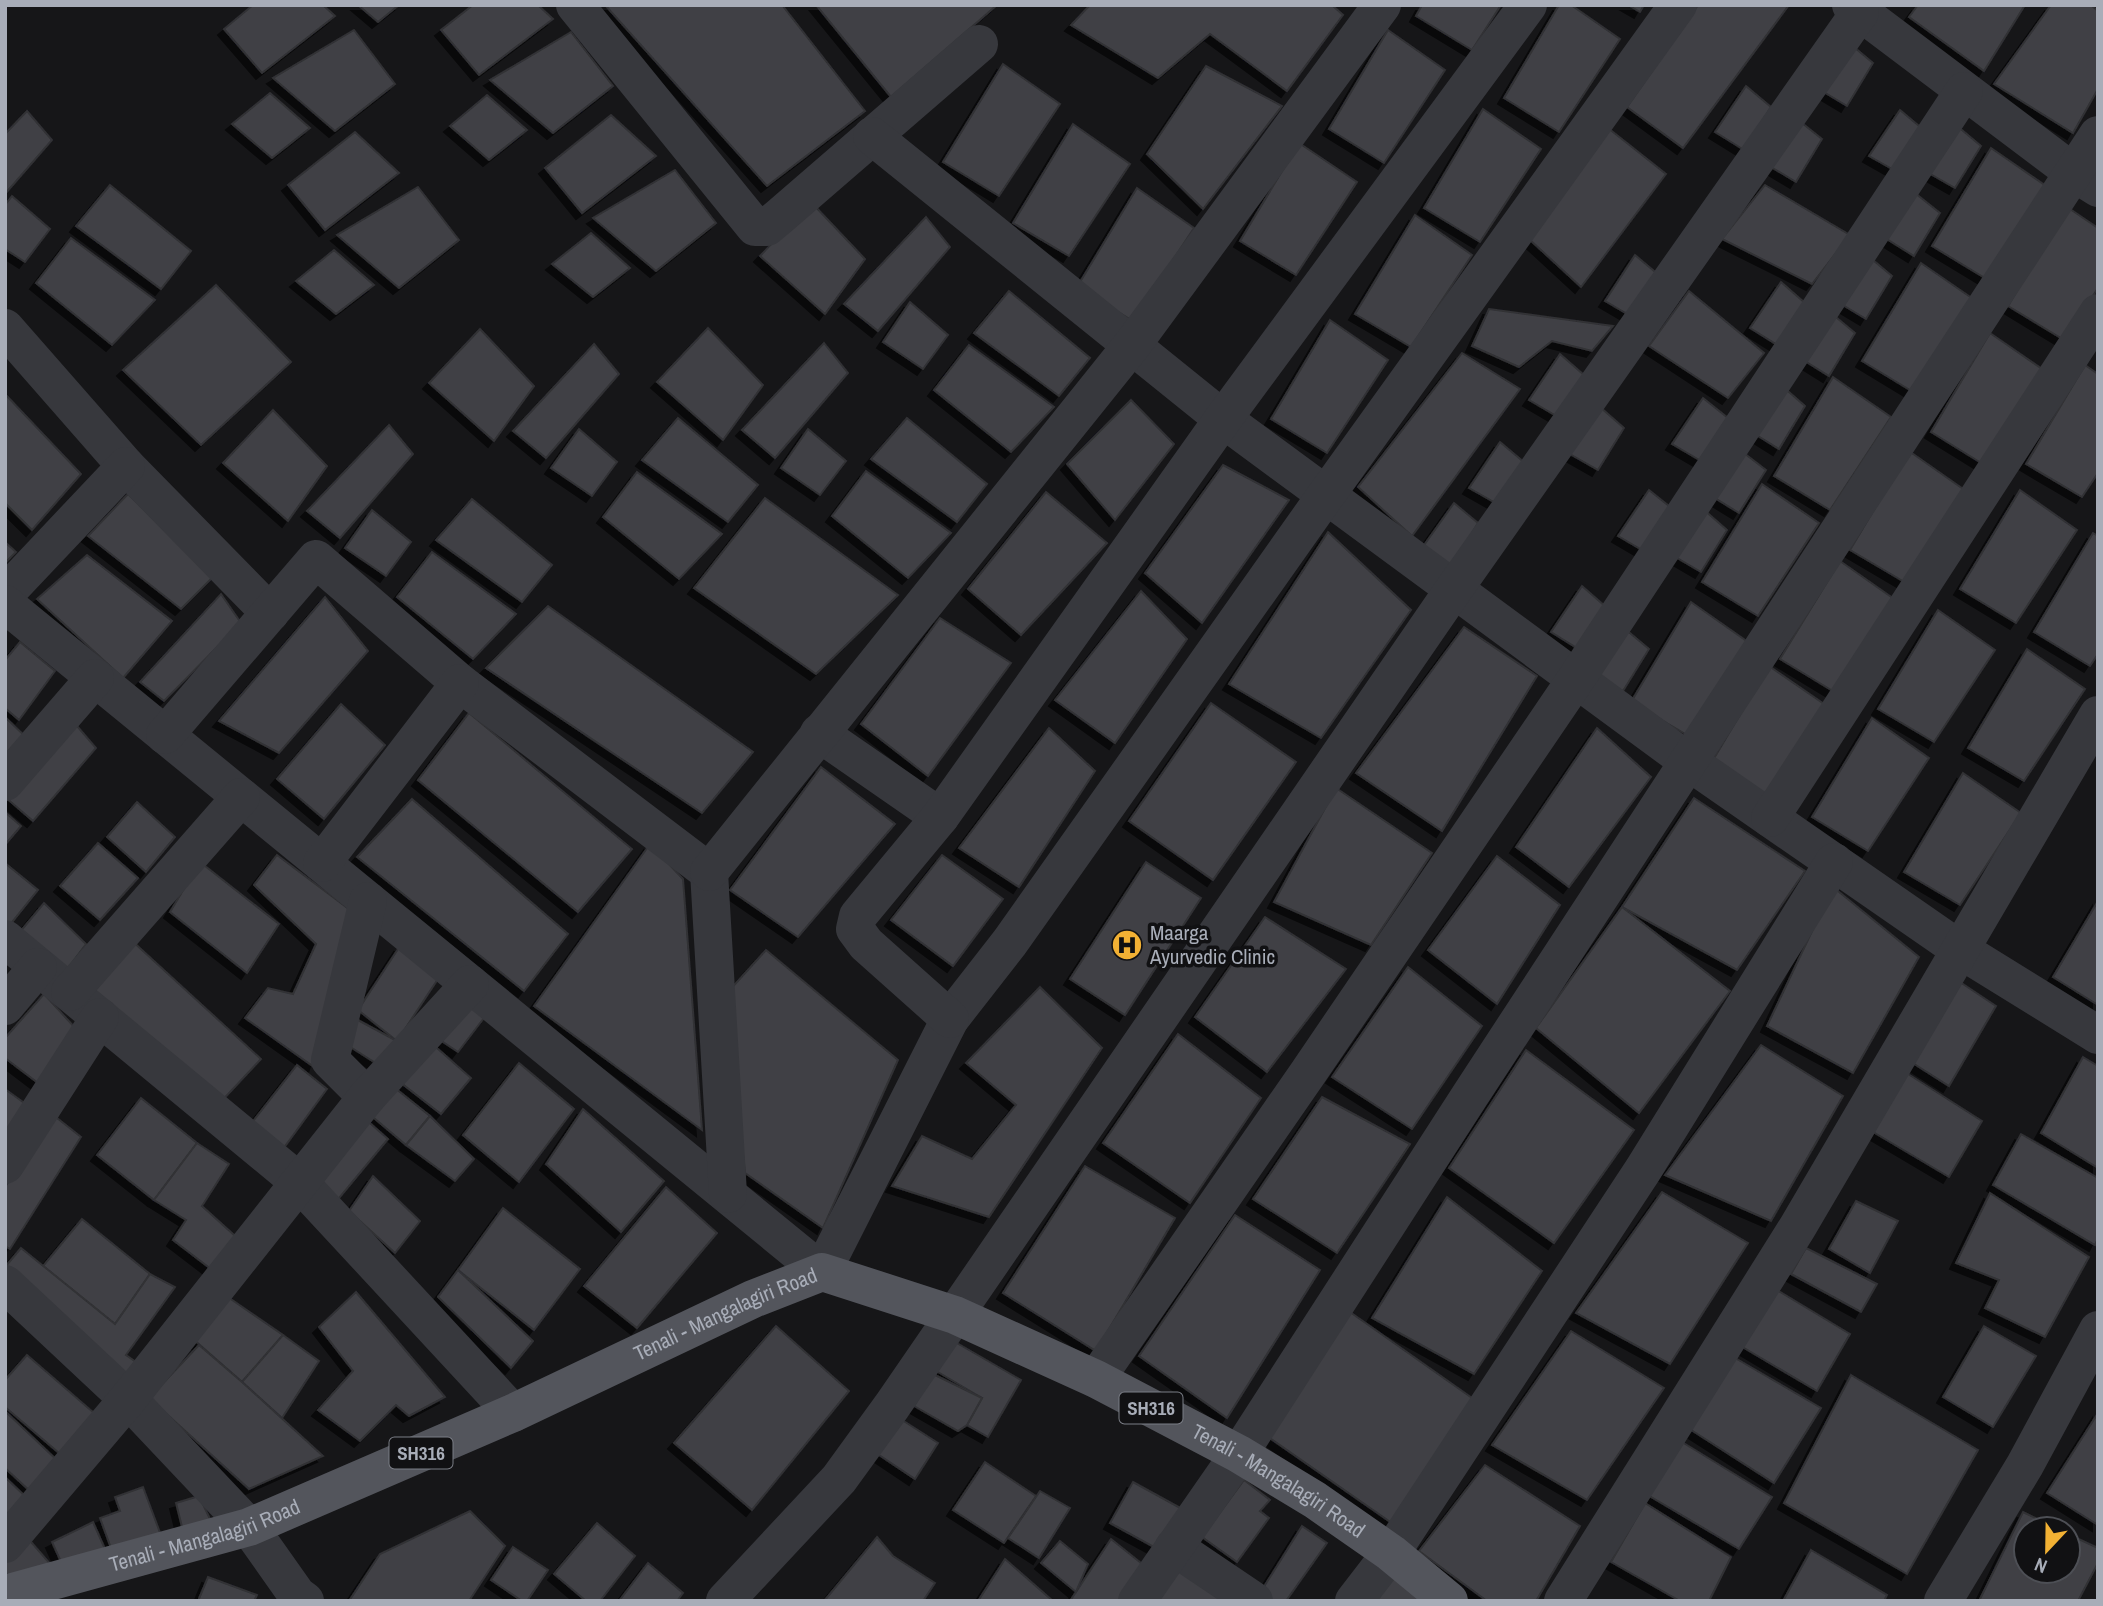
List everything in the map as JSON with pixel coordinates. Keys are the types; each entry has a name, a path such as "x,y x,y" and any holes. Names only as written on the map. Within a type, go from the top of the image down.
{"main road":[{"name":"Tenali - Mangalagiri Road","path":"20,1595 249,1527 513,1413 753,1299 822,1272 955,1315 1096,1379 1239,1454 1315,1500 1391,1553 1449,1601"}],"street":[{"path":"575,5 755,227 766,227 779,218 979,44"},
{"path":"728,1194 709,872 1132,345 1382,5"},
{"path":"950,1019 866,944 855,929 858,916 940,817 1223,419 1528,5"},
{"path":"5,604 822,1272 950,1019 1010,942 1326,495 1678,5"},
{"path":"725,1601 839,1479 955,1315 1454,589 1872,13 1964,90 2086,181"},
{"path":"1096,1379 1316,1062 1576,679 1964,90"},
{"path":"1137,1601 1239,1454 1689,762 2086,181 2098,135"},
{"path":"872,136 1223,419 1689,762 1959,949 2098,1035"},
{"path":"1770,818 2098,313"},
{"path":"5,328 126,466 270,613"},
{"path":"5,594 126,466"},
{"path":"165,735 316,559 460,682 709,872"},
{"path":"5,782 95,678"},
{"path":"322,863 460,682"},
{"path":"1563,1601 1797,1228 2098,715"},
{"path":"819,733 940,817"},
{"path":"69,992 241,797"},
{"path":"1354,1601 1391,1553 1643,1170 1833,862"},
{"path":"367,1097 330,1060 368,901"},
{"path":"5,939 298,1181 513,1413"},
{"path":"5,1006 38,967"},
{"path":"5,1544 128,1399 367,1097 470,984"},
{"path":"5,1166 100,1017"},
{"path":"5,1284 128,1399 249,1527 299,1599"},
{"path":"1943,1601 2025,1465 2098,1330"},
{"path":"1174,1547 1254,1601"}],"building":[{"path":"253,5 323,5 335,16 262,73 224,29"},
{"path":"358,5 399,5 378,22"},
{"path":"473,5 538,5 553,19 479,75 441,30"},
{"path":"605,5 782,5 865,111 767,186"},
{"path":"816,5 997,5 891,97"},
{"path":"1090,5 1332,5 1343,15 1287,91 1210,34 1158,78 1071,25"},
{"path":"1422,5 1501,5 1472,50 1416,16"},
{"path":"1559,5 1571,5 1620,39 1559,132 1504,98"},
{"path":"1628,5 1644,5 1640,12"},
{"path":"1698,5 1789,5 1683,148 1627,107"},
{"path":"1918,5 2025,5 1984,71 1909,17"},
{"path":"2051,5 2091,5 2098,11 2098,89 2073,133 1994,84"},
{"path":"354,30 395,84 335,131 273,78"},
{"path":"1388,30 1445,70 1384,163 1329,129"},
{"path":"571,32 613,86 553,133 490,80"},
{"path":"1848,42 1873,63 1847,106 1817,88"},
{"path":"1003,64 1060,104 999,196 943,162"},
{"path":"1206,66 1282,106 1203,209 1147,154"},
{"path":"1746,86 1771,107 1744,150 1715,132"},
{"path":"270,93 310,128 272,158 232,124"},
{"path":"487,95 527,130 489,160 450,126"},
{"path":"1483,109 1541,149 1480,242 1424,208"},
{"path":"1900,110 1925,131 1899,173 1869,156"},
{"path":"27,111 52,140 5,194 5,134"},
{"path":"611,115 656,156 582,213 545,168"},
{"path":"1797,119 1822,139 1796,182 1766,164"},
{"path":"1073,124 1130,164 1069,256 1013,223"},
{"path":"1956,125 1981,146 1955,188 1925,171"},
{"path":"1608,128 1666,174 1581,287 1529,239"},
{"path":"355,132 399,173 325,230 288,185"},
{"path":"1299,143 1357,182 1296,275 1240,241"},
{"path":"1991,148 2049,188 1988,280 1932,246"},
{"path":"675,170 716,223 656,271 593,218"},
{"path":"110,185 191,251 161,289 76,226"},
{"path":"1765,185 1850,235 1812,284 1722,239"},
{"path":"418,187 459,240 399,288 337,235"},
{"path":"1137,188 1194,228 1133,321 1077,287"},
{"path":"1915,193 1940,213 1914,256 1885,238"},
{"path":"12,196 50,229 25,262 5,249 5,205"},
{"path":"811,202 865,259 825,314 760,256"},
{"path":"2067,207 2098,228 2098,288 2064,340 2008,306"},
{"path":"1415,215 1472,255 1411,347 1355,314"},
{"path":"926,217 950,247 878,331 844,304"},
{"path":"591,233 630,268 593,297 552,264"},
{"path":"71,238 155,300 112,345 36,283"},
{"path":"334,250 374,285 336,314 296,281"},
{"path":"1635,255 1660,276 1634,318 1605,301"},
{"path":"1867,255 1892,276 1866,319 1836,301"},
{"path":"1921,263 1979,303 1918,395 1862,361"},
{"path":"1781,282 1805,303 1779,346 1750,328"},
{"path":"216,285 291,362 201,445 123,370"},
{"path":"1009,291 1090,358 1059,396 974,333"},
{"path":"1689,291 1764,353 1728,398 1649,346"},
{"path":"910,302 948,335 923,369 883,342"},
{"path":"1489,309 1613,326 1592,351 1552,341 1519,367 1472,346"},
{"path":"1831,313 1855,333 1829,376 1800,358"},
{"path":"1330,320 1388,360 1327,453 1271,419"},
{"path":"708,328 763,385 723,440 657,382"},
{"path":"480,329 534,386 494,441 429,383"},
{"path":"1990,333 2048,373 1986,466 1931,432"},
{"path":"824,343 848,373 775,458 742,430"},
{"path":"594,344 619,374 546,458 513,431"},
{"path":"969,345 1054,407 1011,452 934,390"},
{"path":"1462,353 1520,389 1412,536 1358,487"},
{"path":"1560,354 1584,375 1558,417 1529,400"},
{"path":"2085,365 2098,374 2098,473 2082,497 2026,464"},
{"path":"1833,377 1891,417 1830,510 1774,476"},
{"path":"1781,385 1805,406 1779,449 1750,431"},
{"path":"5,394 81,474 32,530 5,503"},
{"path":"1703,398 1728,418 1701,461 1672,444"},
{"path":"1131,400 1174,444 1115,520 1067,464"},
{"path":"1600,407 1624,428 1598,470 1568,453"},
{"path":"273,410 327,466 288,521 223,463"},
{"path":"678,418 758,485 728,522 642,460"},
{"path":"907,418 987,484 957,522 871,459"},
{"path":"389,425 413,454 340,538 307,511"},
{"path":"579,429 617,462 592,496 551,468"},
{"path":"808,429 846,461 820,495 781,468"},
{"path":"1500,442 1525,463 1499,505 1469,488"},
{"path":"1740,450 1766,470 1739,513 1710,495"},
{"path":"1909,451 1966,491 1906,583 1850,550"},
{"path":"1223,465 1289,500 1202,623 1145,573"},
{"path":"866,471 951,533 908,578 832,516"},
{"path":"637,472 722,534 679,579 603,517"},
{"path":"1762,484 1819,523 1758,616 1702,582"},
{"path":"1649,490 1674,510 1647,553 1618,536"},
{"path":"2020,490 2077,530 2016,623 1960,589"},
{"path":"1046,492 1107,543 1021,635 968,589"},
{"path":"128,494 213,577 181,609 88,536"},
{"path":"765,498 898,595 816,674 694,588"},
{"path":"472,499 552,565 522,602 436,540"},
{"path":"1454,503 1478,523 1452,566 1422,548"},
{"path":"1703,509 1727,530 1701,572 1672,555"},
{"path":"372,510 411,542 386,576 345,548"},
{"path":"1328,532 1411,610 1321,738 1229,684"},
{"path":"2093,533 2098,536 2098,654 2090,666 2034,632"},
{"path":"5,542 16,552 5,563"},
{"path":"432,552 516,614 473,659 397,597"},
{"path":"87,555 172,621 123,678 37,599"},
{"path":"1840,561 1897,601 1836,693 1780,659"},
{"path":"1582,586 1606,607 1580,650 1551,632"},
{"path":"1141,591 1187,639 1115,743 1055,700"},
{"path":"221,594 241,623 164,701 140,682"},
{"path":"325,597 368,651 279,753 219,721"},
{"path":"1691,602 1748,642 1687,735 1631,702"},
{"path":"548,606 753,752 702,813 486,668"},
{"path":"1938,610 1995,650 1934,742 1878,709"},
{"path":"940,618 1011,663 928,776 861,724"},
{"path":"1464,627 1537,676 1442,831 1356,773"},
{"path":"1624,628 1649,649 1623,691 1593,674"},
{"path":"20,642 55,671 19,720 5,708 5,660"},
{"path":"2027,649 2085,689 2024,781 1968,748"},
{"path":"1769,666 1827,706 1766,798 1710,765"},
{"path":"1211,703 1296,762 1213,880 1129,821"},
{"path":"341,704 385,745 324,819 277,779"},
{"path":"469,713 632,849 578,912 418,780"},
{"path":"5,717 30,741 5,769"},
{"path":"1872,718 1929,758 1868,851 1812,817"},
{"path":"71,719 96,748 33,821 5,797"},
{"path":"1049,728 1095,771 1019,887 959,848"},
{"path":"1597,728 1651,777 1569,887 1516,847"},
{"path":"821,767 895,824 798,937 730,890"},
{"path":"1963,773 2021,813 1960,905 1904,872"},
{"path":"1336,788 1432,853 1371,945 1274,902"},
{"path":"1694,798 1805,871 1737,970 1622,907"},
{"path":"412,799 568,934 524,991 357,857"},
{"path":"137,802 175,837 146,872 107,837"},
{"path":"5,812 21,826 5,845"},
{"path":"98,843 138,878 100,920 60,886"},
{"path":"650,844 683,879 702,1130 534,1006"},
{"path":"277,855 358,916 314,1067 245,1018 268,988 293,994 316,944 254,885"},
{"path":"942,855 1003,899 953,966 891,920"},
{"path":"1497,856 1560,905 1497,1004 1428,950"},
{"path":"200,862 279,924 247,973 170,912"},
{"path":"1146,862 1201,898 1125,1015 1070,979"},
{"path":"5,863 38,890 9,926 5,923"},
{"path":"1833,887 1919,957 1853,1073 1767,1026"},
{"path":"2098,901 2098,1005 2053,977"},
{"path":"44,903 86,944 62,976 19,933"},
{"path":"1622,907 1730,991 1639,1113 1536,1028"},
{"path":"1265,917 1346,969 1267,1072 1195,1017"},
{"path":"130,939 261,1059 217,1106 86,984"},
{"path":"400,946 440,976 397,1041 358,1010"},
{"path":"766,950 898,1060 823,1228 745,1173 726,994"},
{"path":"1408,967 1482,1026 1412,1129 1332,1077"},
{"path":"1960,982 1996,1006 1949,1086 1911,1062"},
{"path":"1040,987 1102,1048 989,1217 892,1186 922,1136 972,1159 1016,1105 966,1063"},
{"path":"44,994 78,1031 38,1083 5,1058 5,1038"},
{"path":"467,1000 487,1014 458,1052 434,1036"},
{"path":"356,1019 397,1041 385,1069 344,1043"},
{"path":"1178,1034 1261,1098 1190,1203 1103,1143"},
{"path":"429,1041 471,1078 441,1114 396,1079"},
{"path":"1761,1045 1843,1096 1771,1221 1665,1175"},
{"path":"1526,1050 1634,1130 1554,1243 1449,1168"},
{"path":"2083,1057 2098,1066 2098,1168 2041,1133"},
{"path":"519,1063 574,1109 519,1182 463,1135"},
{"path":"297,1065 327,1089 283,1149 250,1125"},
{"path":"1905,1072 1982,1121 1949,1177 1873,1132"},
{"path":"390,1084 430,1116 406,1145 368,1113"},
{"path":"5,1089 27,1105 5,1140"},
{"path":"1322,1097 1410,1144 1337,1253 1253,1199"},
{"path":"141,1098 197,1143 154,1200 97,1155"},
{"path":"583,1109 664,1181 621,1232 546,1164"},
{"path":"52,1114 81,1137 10,1249 5,1246 5,1187"},
{"path":"362,1116 388,1139 335,1203 306,1175"},
{"path":"430,1116 474,1159 455,1181 406,1145"},
{"path":"2021,1134 2098,1178 2098,1239 2095,1245 1993,1185"},
{"path":"197,1143 229,1164 202,1206 244,1244 220,1276 173,1240 186,1220 154,1200"},
{"path":"1085,1166 1175,1218 1096,1351 1003,1293"},
{"path":"373,1176 420,1221 395,1253 349,1211"},
{"path":"666,1187 717,1233 637,1328 584,1286"},
{"path":"1662,1192 1748,1243 1670,1364 1576,1313"},
{"path":"1990,1193 2089,1257 2045,1337 1985,1308 1999,1280 1956,1263"},
{"path":"1447,1197 1542,1271 1474,1374 1372,1318"},
{"path":"1856,1201 1898,1221 1870,1273 1829,1249"},
{"path":"503,1208 580,1269 534,1330 458,1270"},
{"path":"1235,1215 1320,1270 1227,1418 1139,1356"},
{"path":"82,1219 150,1274 115,1324 43,1266"},
{"path":"21,1248 115,1324 150,1274 175,1287 126,1355 146,1369 128,1394 5,1267"},
{"path":"1806,1248 1877,1284 1861,1312 1791,1274"},
{"path":"458,1270 533,1341 511,1368 438,1297"},
{"path":"1772,1287 1850,1334 1817,1391 1739,1345"},
{"path":"356,1292 445,1397 409,1416 396,1405 360,1441 318,1410 353,1371 319,1327"},
{"path":"225,1295 283,1335 242,1382 192,1338"},
{"path":"1350,1312 1482,1405 1396,1526 1264,1434"},
{"path":"776,1326 849,1391 752,1510 674,1443"},
{"path":"1984,1326 2036,1356 1993,1427 1943,1397"},
{"path":"1571,1331 1664,1388 1587,1500 1492,1445"},
{"path":"283,1335 319,1361 282,1418 242,1382"},
{"path":"943,1335 1021,1380 988,1437 967,1425 982,1398 926,1365"},
{"path":"199,1345 323,1456 249,1489 149,1398"},
{"path":"27,1355 101,1419 66,1459 5,1407 5,1380"},
{"path":"1730,1355 1821,1408 1774,1483 1688,1428"},
{"path":"933,1374 982,1398 967,1425 958,1431 914,1406"},
{"path":"1851,1375 1978,1450 1907,1574 1784,1503"},
{"path":"5,1411 60,1463 31,1492 5,1468"},
{"path":"2098,1413 2098,1525 2047,1493"},
{"path":"899,1418 938,1443 915,1479 876,1453"},
{"path":"1682,1442 1772,1497 1739,1549 1646,1494"},
{"path":"985,1462 1036,1496 1004,1543 953,1510"},
{"path":"1485,1465 1580,1526 1536,1601 1487,1601 1419,1551"},
{"path":"5,1477 28,1499 5,1523"},
{"path":"1244,1480 1270,1500 1260,1511 1269,1518 1237,1562 1202,1537"},
{"path":"1133,1482 1184,1510 1161,1551 1110,1523"},
{"path":"143,1487 165,1546 115,1559 100,1518 120,1511 115,1497"},
{"path":"1040,1491 1070,1508 1039,1558 1008,1538"},
{"path":"199,1496 211,1521 183,1531 176,1503"},
{"path":"1645,1503 1731,1557 1709,1601 1680,1601 1611,1562"},
{"path":"470,1511 505,1546 469,1601 349,1601 380,1554"},
{"path":"93,1522 109,1558 66,1573 52,1542"},
{"path":"597,1523 635,1556 600,1601 586,1601 554,1574"},
{"path":"1302,1526 1327,1543 1286,1601 1272,1601 1260,1593"},
{"path":"2012,1534 2012,1585 2082,1585 2082,1541 2098,1548 2098,1563 2078,1601 1979,1601"},
{"path":"26,1536 52,1566 11,1579 5,1572 5,1554"},
{"path":"877,1537 893,1556 935,1583 923,1601 824,1601"},
{"path":"1111,1539 1151,1571 1129,1601 1070,1601"},
{"path":"1060,1541 1088,1564 1076,1592 1041,1563"},
{"path":"513,1547 548,1570 527,1601 522,1601 491,1580"},
{"path":"1811,1550 1887,1595 1884,1601 1783,1601"},
{"path":"1005,1559 1053,1601 978,1601"},
{"path":"1180,1560 1241,1601 1153,1601"},
{"path":"648,1563 683,1593 677,1601 619,1601"},
{"path":"1393,1576 1429,1601 1373,1601"},
{"path":"208,1577 257,1595 254,1601 198,1601"}],"place":[{"name":"Maarga Ayurvedic Clinic","path":"1127,945"}]}
